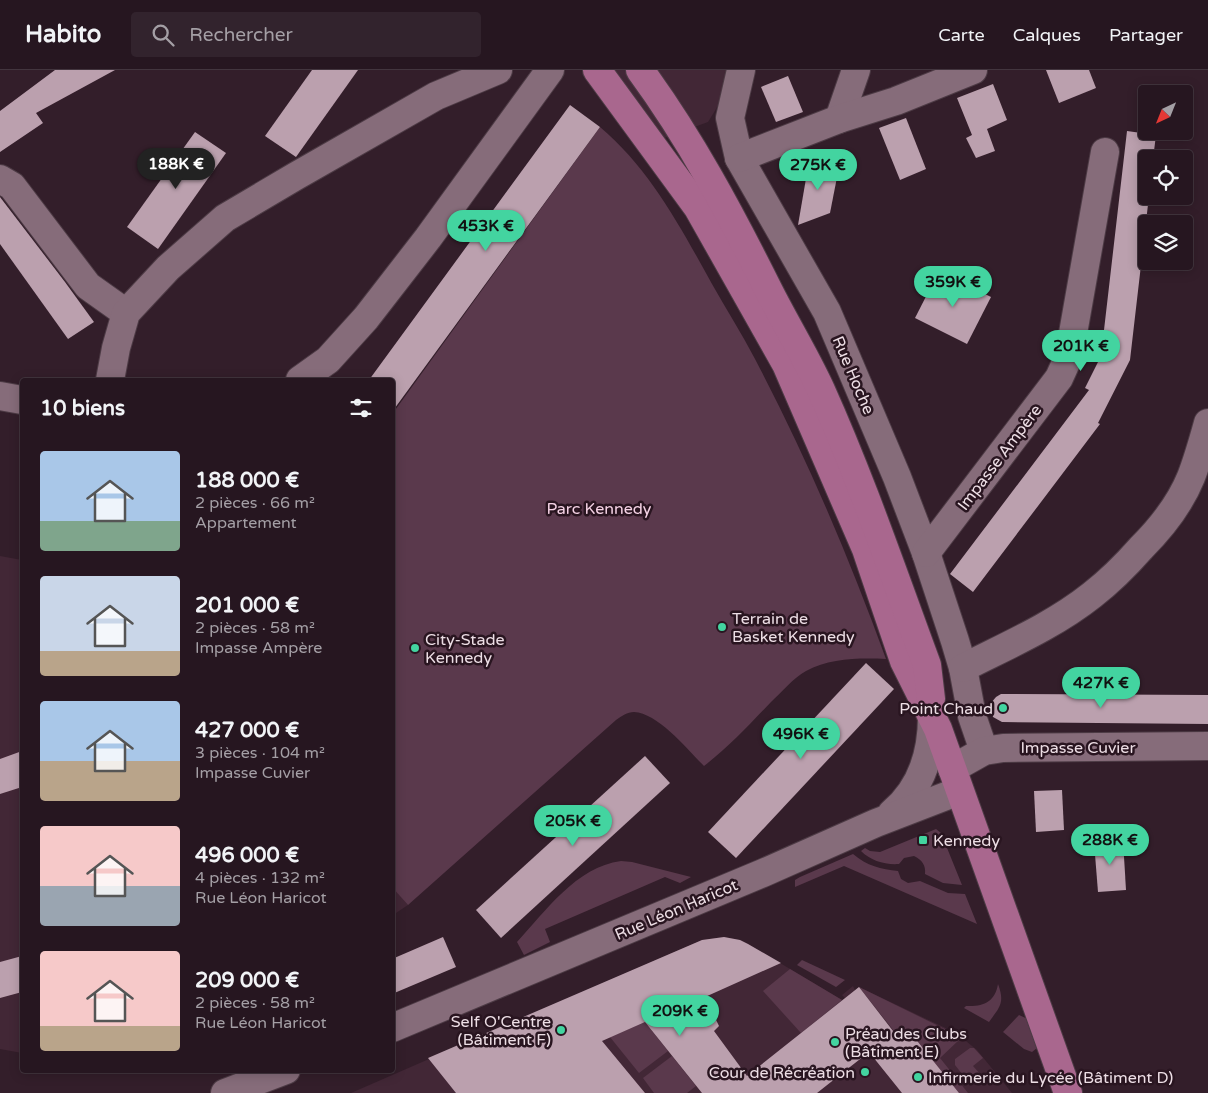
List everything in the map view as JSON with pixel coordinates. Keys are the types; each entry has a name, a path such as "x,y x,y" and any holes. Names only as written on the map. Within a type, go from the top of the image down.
{"main road":[{"path":"597,70 698,208 786,364 866,548 904,661 935,722 1068,1093"},
{"path":"640,70 670,113 728,210 820,387 857,472 927,665 935,722"}],"street":[{"path":"110,378 126,312 168,268 225,218 436,96 498,70"},
{"path":"303,378 328,360 366,318 428,238 550,70"},
{"name":"Rue Hoche","path":"741,70 730,118 739,158 827,312 897,477 926,553 984,751"},
{"path":"839,119 856,70"},
{"path":"739,158 839,119 896,101 973,70"},
{"name":"Impasse Ampère","path":"926,553 1059,378 1069,356 1105,152"},
{"path":"0,179 12,186 88,286 126,312"},
{"path":"0,396 20,400"},
{"path":"876,823 902,804 916,787 935,722 958,714 964,680 1091,596 1119,572 1150,540 1172,511 1190,478 1201,450 1208,423"},
{"name":"Impasse Cuvier","path":"956,780 984,751 1003,748 1208,746"},
{"name":"Rue Léon Haricot","path":"395,1027 763,873 876,823 956,780"},
{"path":"224,1093 252,1088 280,1073"}],"shaded area":[{"path":"605,70 740,70 708,122 659,140"},
{"path":"0,556 20,560 20,1053 0,1049"},
{"path":"395,889 408,905 395,914"},
{"path":"724,937 740,940 748,944 842,1000 845,998 842,995 853,986 855,990 859,987 956,1033 977,1050 1012,1093 351,1093 702,940"}],"green space":[{"name":"Parc Kennedy","path":"600,127 634,161 663,200 750,350 792,432 826,507 886,659 835,661 806,671 792,681 731,743 704,766 672,733 653,718 634,712 625,714 408,905 395,890 395,410"},
{"path":"936,829 941,833 962,885 943,883 925,874 923,863 914,856 904,858 899,864 889,864 878,862 861,851 865,848 870,851 880,852"},
{"path":"853,854 874,866 898,871 901,879 908,883 920,881 948,893 965,894 977,924 844,866 795,887 795,880 800,877"},
{"path":"621,861 691,877 680,883 665,877 545,929 550,942 524,955 517,942 563,892 590,872 605,865"},
{"path":"802,960 845,980 836,987 797,965"},
{"path":"790,969 842,1000 801,1033 763,991"},
{"path":"998,984 1001,1000 989,1022 964,1008 966,1006 978,1006 987,1002 994,995"},
{"path":"859,987 957,1035 959,1040 940,1058 968,1093 959,1093 910,1032 892,1046 886,1038 894,1031"},
{"path":"1019,1015 1030,1020 1037,1048 1032,1052 1024,1049 1003,1032"},
{"path":"645,1022 668,1051 639,1073 610,1037"},
{"path":"970,1048 974,1048 983,1058 973,1066 981,1075 970,1082 955,1065 955,1059"},
{"path":"672,1056 696,1086 687,1093 654,1093 643,1078"}],"building":[{"path":"55,70 115,70 36,113 43,123 0,152 0,111"},
{"path":"312,70 358,70 296,157 265,136"},
{"path":"1046,70 1089,70 1096,88 1059,103"},
{"path":"788,76 803,112 776,122 761,87"},
{"path":"993,84 1007,120 987,129 995,151 976,158 966,138 972,135 957,98"},
{"path":"570,105 600,127 395,408 395,378 370,378"},
{"path":"906,118 926,169 900,180 879,128"},
{"path":"1127,131 1138,133 1138,140 1155,140 1154,150 1138,150 1138,205 1148,205 1147,215 1138,215 1138,270 1140,270 1130,360 1098,423 1100,424 973,592 950,574 1089,390 1085,388 1101,356"},
{"path":"195,132 226,153 158,249 127,227"},
{"path":"809,161 839,167 830,213 798,225"},
{"path":"0,197 94,322 68,339 0,244"},
{"path":"939,271 991,297 967,344 915,318"},
{"path":"866,663 894,689 736,858 708,832"},
{"path":"1001,694 1208,695 1208,724 1002,722 993,717 990,709 991,703"},
{"path":"20,752 20,788 0,794 0,759"},
{"path":"645,756 670,783 501,938 476,910"},
{"path":"1062,790 1064,830 1036,832 1034,791"},
{"path":"1123,840 1126,890 1098,892 1094,842"},
{"path":"443,937 456,967 395,993 395,958"},
{"path":"724,937 740,940 781,963 705,997 719,1026 714,1031 747,1076 859,987 900,1040 910,1032 959,1093 902,1093 869,1052 817,1093 702,1093 645,1022 602,1041 645,1093 456,1093 428,1058 702,940"},
{"path":"20,957 20,993 0,998 0,962"}],"place":[{"name":"Terrain de Basket Kennedy","path":"722,627"},
{"name":"City-Stade Kennedy","path":"415,648"},
{"name":"Point Chaud","path":"1003,708"},
{"name":"Kennedy","path":"923,840"},
{"name":"Self O'Centre (Bâtiment F)","path":"561,1030"},
{"name":"Préau des Clubs (Bâtiment E)","path":"835,1042"},
{"name":"Cour de Récréation","path":"865,1072"},
{"name":"Infirmerie du Lycée (Bâtiment D)","path":"918,1077"}]}
